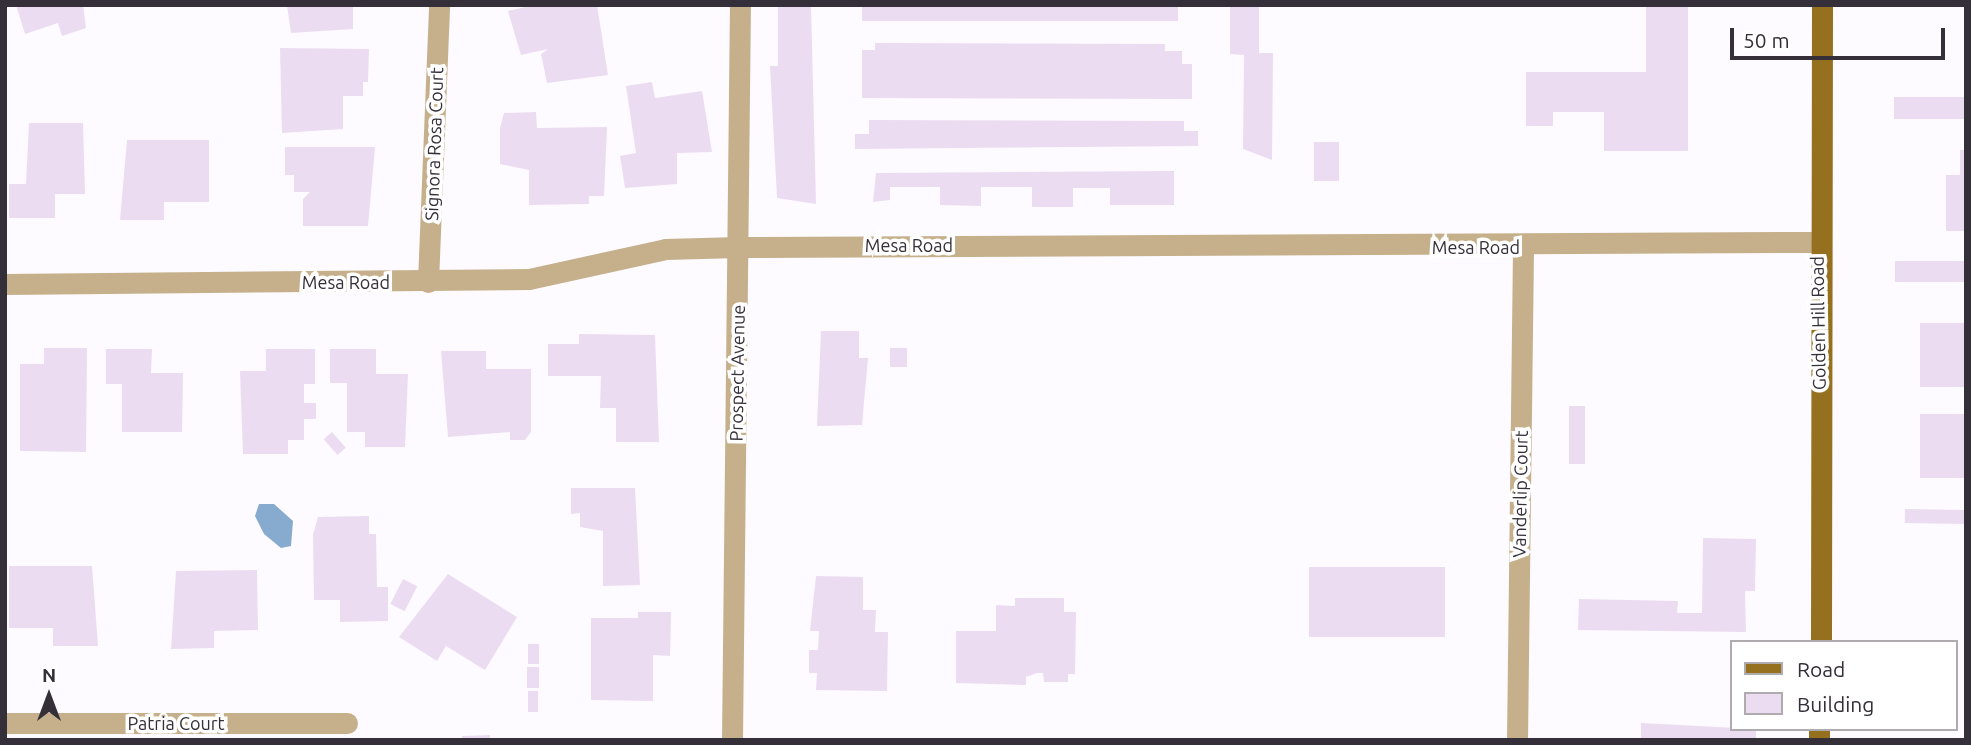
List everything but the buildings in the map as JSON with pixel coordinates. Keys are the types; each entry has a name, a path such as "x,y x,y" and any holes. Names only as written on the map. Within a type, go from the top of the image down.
{"main road":[{"name":"Golden Hill Road","path":"1821,640 1817,242 1822,5"}],"street":[{"name":"Signora Rosa Court","path":"428,282 439,5"},
{"name":"Prospect Avenue","path":"732,740 740,5"},
{"name":"Mesa Road","path":"5,284 528,279 665,249 739,247 1523,247 1817,242"},
{"name":"Vanderlip Court","path":"1517,740 1523,247"},
{"name":"Patria Court","path":"5,723 347,723"}],"water":[{"path":"259,504 274,504 293,521 291,546 281,548 264,534 255,516"}]}
